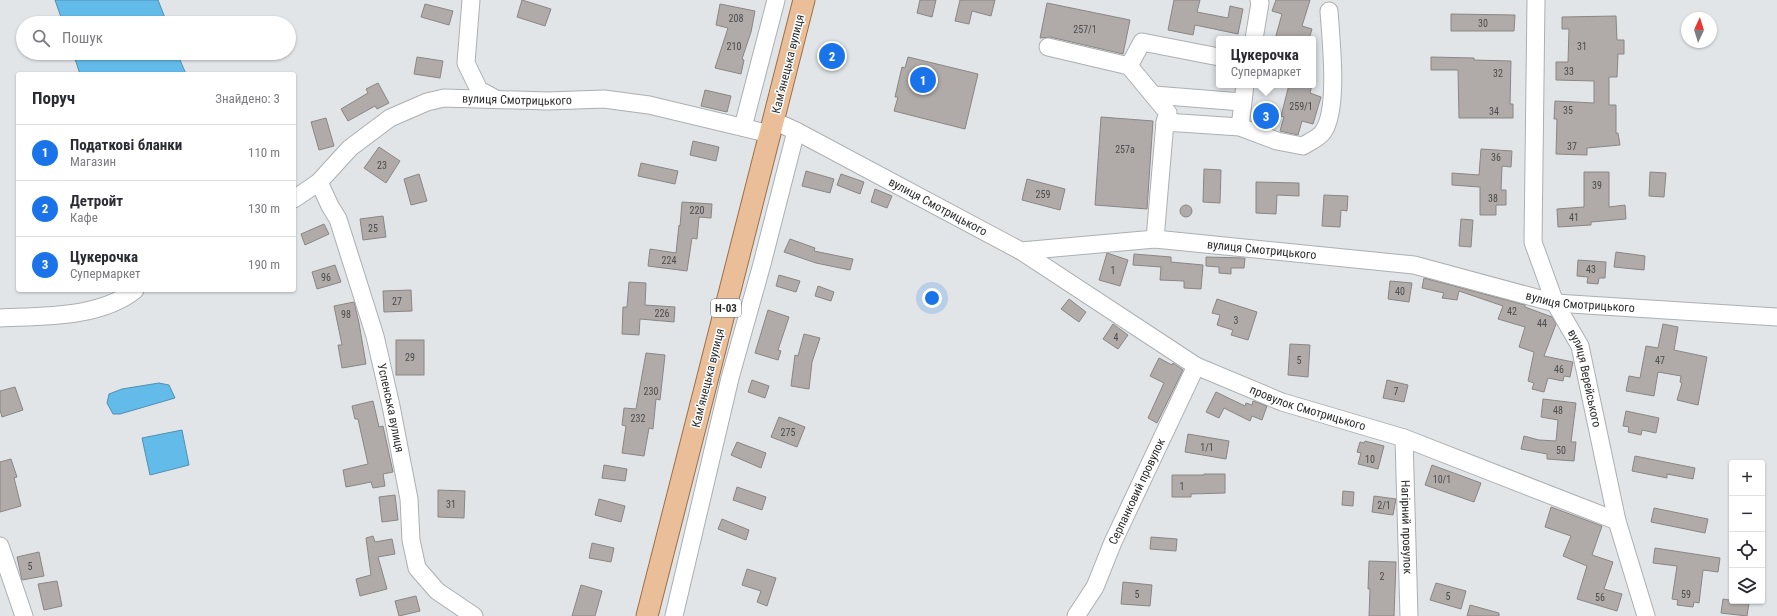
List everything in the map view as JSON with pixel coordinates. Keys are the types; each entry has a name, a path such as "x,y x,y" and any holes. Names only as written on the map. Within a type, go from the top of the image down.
{"main road":[{"name":"Камʼянецька вулиця","path":"647,616 804,0"}],"street":[{"path":"444,98 462,85 466,63 471,0"},
{"path":"743,127 776,0"},
{"path":"1254,36 1260,3 1259,0"},
{"name":"вулиця Верейського","path":"1536,0 1533,242 1555,303 1580,346 1617,521 1646,616"},
{"path":"1165,122 1240,127 1277,141 1303,146 1322,134 1326,127 1333,102 1329,11"},
{"path":"1129,66 1142,42 1216,56"},
{"path":"1048,47 1129,66 1168,114 1165,122 1155,239"},
{"path":"466,63 479,90 496,99"},
{"path":"1240,127 1244,88"},
{"path":"1154,95 1242,102"},
{"name":"вулиця Смотрицького","path":"296,198 319,182 350,148 390,118 427,102 444,98 548,101 604,99 649,105 743,127 772,127 796,131 1021,251 1155,239 1414,266 1555,303 1777,318"},
{"path":"674,616 730,378 762,264 796,131"},
{"name":"Успенська вулиця","path":"319,182 340,225 375,336 391,406 409,499 411,540 417,568 437,591 474,616"},
{"name":"провулок Смотрицького","path":"1021,251 1196,366 1282,402 1404,438 1617,521"},
{"path":"0,318 74,313 105,307 121,300 132,292"},
{"name":"Серпанковий провулок","path":"1076,616 1095,587 1113,542 1196,366"},
{"name":"Нагірний провулок","path":"1404,438 1409,616"},
{"path":"0,546 24,616"}],"water":[{"path":"55,0 158,0 164,16 61,16"},
{"path":"75,60 180,60 185,72 79,72"},
{"path":"159,383 169,385 175,398 120,414 113,414 107,403 109,394 122,389"},
{"path":"182,430 189,465 150,475 142,438"}],"building":[{"path":"522,0 551,9 545,26 517,17"},
{"path":"920,0 936,0 932,17 917,13"},
{"path":"960,0 995,0 991,16 972,11 969,24 955,21"},
{"path":"1174,0 1200,0 1197,12 1228,18 1230,6 1243,9 1238,34 1195,25 1193,35 1168,30"},
{"path":"1276,0 1310,0 1302,26 1312,29 1310,36 1276,36 1282,14 1272,11"},
{"path":"1047,3 1130,20 1123,54 1050,37 1040,38"},
{"path":"425,4 453,11 449,25 421,17"},
{"path":"720,4 755,11 751,32 742,59 744,60 741,74 715,68 728,28 716,25"},
{"path":"1451,14 1515,15 1514,31 1451,31"},
{"path":"1616,16 1617,40 1624,40 1624,54 1618,54 1617,77 1609,77 1609,105 1616,105 1616,133 1618,133 1620,145 1587,148 1587,155 1556,154 1557,119 1554,119 1555,101 1594,103 1594,81 1556,80 1556,62 1568,62 1569,29 1562,29 1562,17"},
{"path":"827,46 841,50 836,67 823,63"},
{"path":"417,57 443,61 440,78 414,74"},
{"path":"908,57 978,74 965,129 894,111 898,97 895,97 902,67 905,68"},
{"path":"1431,57 1511,61 1510,104 1513,104 1513,118 1459,118 1458,70 1431,70"},
{"path":"378,83 389,103 377,109 375,106 348,121 341,109 368,93 366,89"},
{"path":"1288,88 1311,88 1310,93 1321,97 1313,124 1302,121 1298,135 1280,131 1284,117 1281,116"},
{"path":"705,90 731,96 727,112 701,106"},
{"path":"1101,117 1153,121 1147,209 1095,205"},
{"path":"326,118 334,146 319,150 311,122"},
{"path":"693,141 719,147 716,161 690,155"},
{"path":"379,147 400,161 386,183 364,168"},
{"path":"1481,149 1512,151 1511,167 1502,166 1501,190 1506,190 1506,205 1496,205 1496,215 1480,215 1480,187 1452,185 1452,173 1479,175"},
{"path":"641,163 678,171 675,184 638,176"},
{"path":"1204,169 1221,170 1220,203 1203,202"},
{"path":"806,171 834,179 830,193 802,186"},
{"path":"1584,172 1609,172 1609,207 1625,205 1626,219 1591,222 1591,225 1558,227 1557,209 1584,207"},
{"path":"1650,172 1666,173 1664,197 1649,196"},
{"path":"419,174 427,201 411,205 404,179"},
{"path":"841,174 864,182 860,194 837,185"},
{"path":"1027,179 1065,189 1060,210 1022,200"},
{"path":"1256,182 1299,183 1299,196 1277,195 1276,214 1256,213"},
{"path":"875,189 892,196 887,208 871,202"},
{"path":"1324,195 1348,196 1347,211 1341,210 1340,227 1322,226"},
{"path":"682,202 712,204 711,218 699,217 697,239 692,238 687,271 648,266 650,249 676,253"},
{"path":"1188,205 1191,206 1191,216 1184,217 1181,216 1180,209 1181,206"},
{"path":"383,216 386,237 363,240 360,219"},
{"path":"1461,219 1473,220 1471,247 1459,246"},
{"path":"324,224 329,234 305,245 301,234"},
{"path":"790,239 815,248 814,251 853,259 850,270 816,263 784,252"},
{"path":"1616,252 1645,256 1644,270 1614,267"},
{"path":"1107,253 1128,260 1120,286 1099,280"},
{"path":"1134,254 1171,257 1171,262 1203,265 1201,289 1184,288 1184,281 1160,280 1161,267 1133,265"},
{"path":"1206,257 1245,258 1244,268 1231,268 1231,274 1219,273 1219,267 1206,266"},
{"path":"1578,260 1606,262 1605,278 1599,278 1598,284 1587,283 1588,277 1577,276"},
{"path":"335,265 341,282 317,289 312,272"},
{"path":"779,275 800,281 796,292 776,286"},
{"path":"1424,278 1525,305 1525,307 1552,317 1556,324 1544,356 1573,362 1570,377 1564,376 1563,381 1548,378 1544,392 1532,389 1534,383 1528,381 1534,352 1519,347 1525,327 1498,319 1503,306 1459,291 1457,300 1442,298 1444,293 1422,288"},
{"path":"1390,281 1412,283 1409,302 1388,299"},
{"path":"629,282 646,283 645,305 675,307 674,322 640,319 639,335 622,334 623,307 627,307"},
{"path":"818,286 834,292 831,301 815,296"},
{"path":"411,290 412,311 384,312 383,291"},
{"path":"1069,299 1086,312 1079,322 1061,309"},
{"path":"1217,299 1257,312 1248,340 1231,335 1233,330 1217,325 1220,315 1212,313"},
{"path":"354,302 366,364 342,368 338,345 342,345 334,306"},
{"path":"768,310 789,317 778,350 781,351 778,360 755,353"},
{"path":"1113,324 1128,335 1118,349 1103,339"},
{"path":"1663,324 1678,327 1674,350 1707,357 1698,405 1677,400 1682,383 1680,382 1681,376 1658,372 1654,396 1626,391 1629,376 1640,378 1646,346 1658,348"},
{"path":"804,334 820,338 812,362 809,389 791,386 795,355 798,356"},
{"path":"396,340 424,340 424,375 396,375"},
{"path":"1290,344 1310,345 1308,377 1288,375"},
{"path":"646,353 665,355 660,400 656,399 653,429 649,428 644,456 622,453 626,426 622,425 624,408 636,409"},
{"path":"1159,358 1172,365 1173,363 1183,370 1157,423 1148,418 1164,383 1150,376"},
{"path":"752,380 769,386 765,398 748,392"},
{"path":"1387,380 1408,385 1404,402 1383,398"},
{"path":"15,387 23,410 2,417 0,410 0,391"},
{"path":"1216,392 1245,406 1246,403 1252,405 1253,401 1267,406 1262,420 1252,416 1250,421 1224,408 1219,418 1206,412"},
{"path":"1543,399 1576,403 1571,442 1576,442 1574,461 1547,459 1547,454 1521,449 1524,436 1539,440 1556,441 1558,420 1541,417"},
{"path":"373,401 379,427 383,426 393,472 383,474 385,486 373,488 371,482 346,487 343,470 368,464 358,419 355,419 352,406"},
{"path":"1626,411 1659,418 1656,433 1642,430 1641,435 1628,432 1629,427 1623,426"},
{"path":"779,417 805,427 797,447 771,437"},
{"path":"1188,434 1229,441 1226,459 1185,452"},
{"path":"1365,441 1384,446 1378,469 1358,464 1361,453 1357,452 1360,442 1364,443"},
{"path":"737,442 766,453 761,468 731,455"},
{"path":"1635,456 1695,468 1693,479 1667,474 1667,478 1632,471"},
{"path":"11,459 17,477 14,478 21,506 0,512 0,462"},
{"path":"604,465 627,469 625,481 602,478"},
{"path":"1432,465 1481,483 1474,502 1425,485"},
{"path":"1225,474 1225,493 1191,494 1191,497 1172,497 1172,475"},
{"path":"737,487 766,497 762,510 733,500"},
{"path":"438,490 465,491 464,518 438,517"},
{"path":"1343,491 1354,492 1353,506 1342,505"},
{"path":"395,495 398,520 382,522 379,497"},
{"path":"1374,496 1396,499 1393,515 1372,512"},
{"path":"599,499 625,506 621,522 595,515"},
{"path":"1551,507 1602,526 1592,555 1613,562 1604,589 1622,594 1617,611 1577,599 1587,566 1563,556 1571,536 1545,527"},
{"path":"1654,508 1708,519 1705,533 1651,522"},
{"path":"722,519 749,530 746,540 718,529"},
{"path":"373,536 375,542 392,539 395,554 378,557 387,589 360,596 356,579 371,575 366,538"},
{"path":"1151,537 1177,539 1176,551 1150,549"},
{"path":"592,543 614,548 611,562 589,558"},
{"path":"1655,548 1720,558 1718,572 1703,570 1699,603 1694,602 1693,607 1677,605 1678,600 1672,599 1677,566 1653,563"},
{"path":"39,552 44,576 22,580 17,557"},
{"path":"1369,561 1396,562 1394,616 1369,616"},
{"path":"747,569 776,578 767,606 757,602 761,591 742,585"},
{"path":"57,581 62,606 44,610 38,584"},
{"path":"1123,582 1152,585 1150,606 1121,604"},
{"path":"1436,583 1466,591 1461,609 1430,600"},
{"path":"581,585 602,591 595,616 572,616"},
{"path":"416,596 420,611 399,616 395,601"},
{"path":"1723,599 1729,600 1729,604 1749,604 1747,616 1721,613"},
{"path":"1470,605 1499,613 1499,616 1467,616"}],"place":[{"name":"Детройт","path":"832,56"},
{"name":"Податкові бланки","path":"923,80"},
{"name":"Цукерочка","path":"1266,116"}]}
